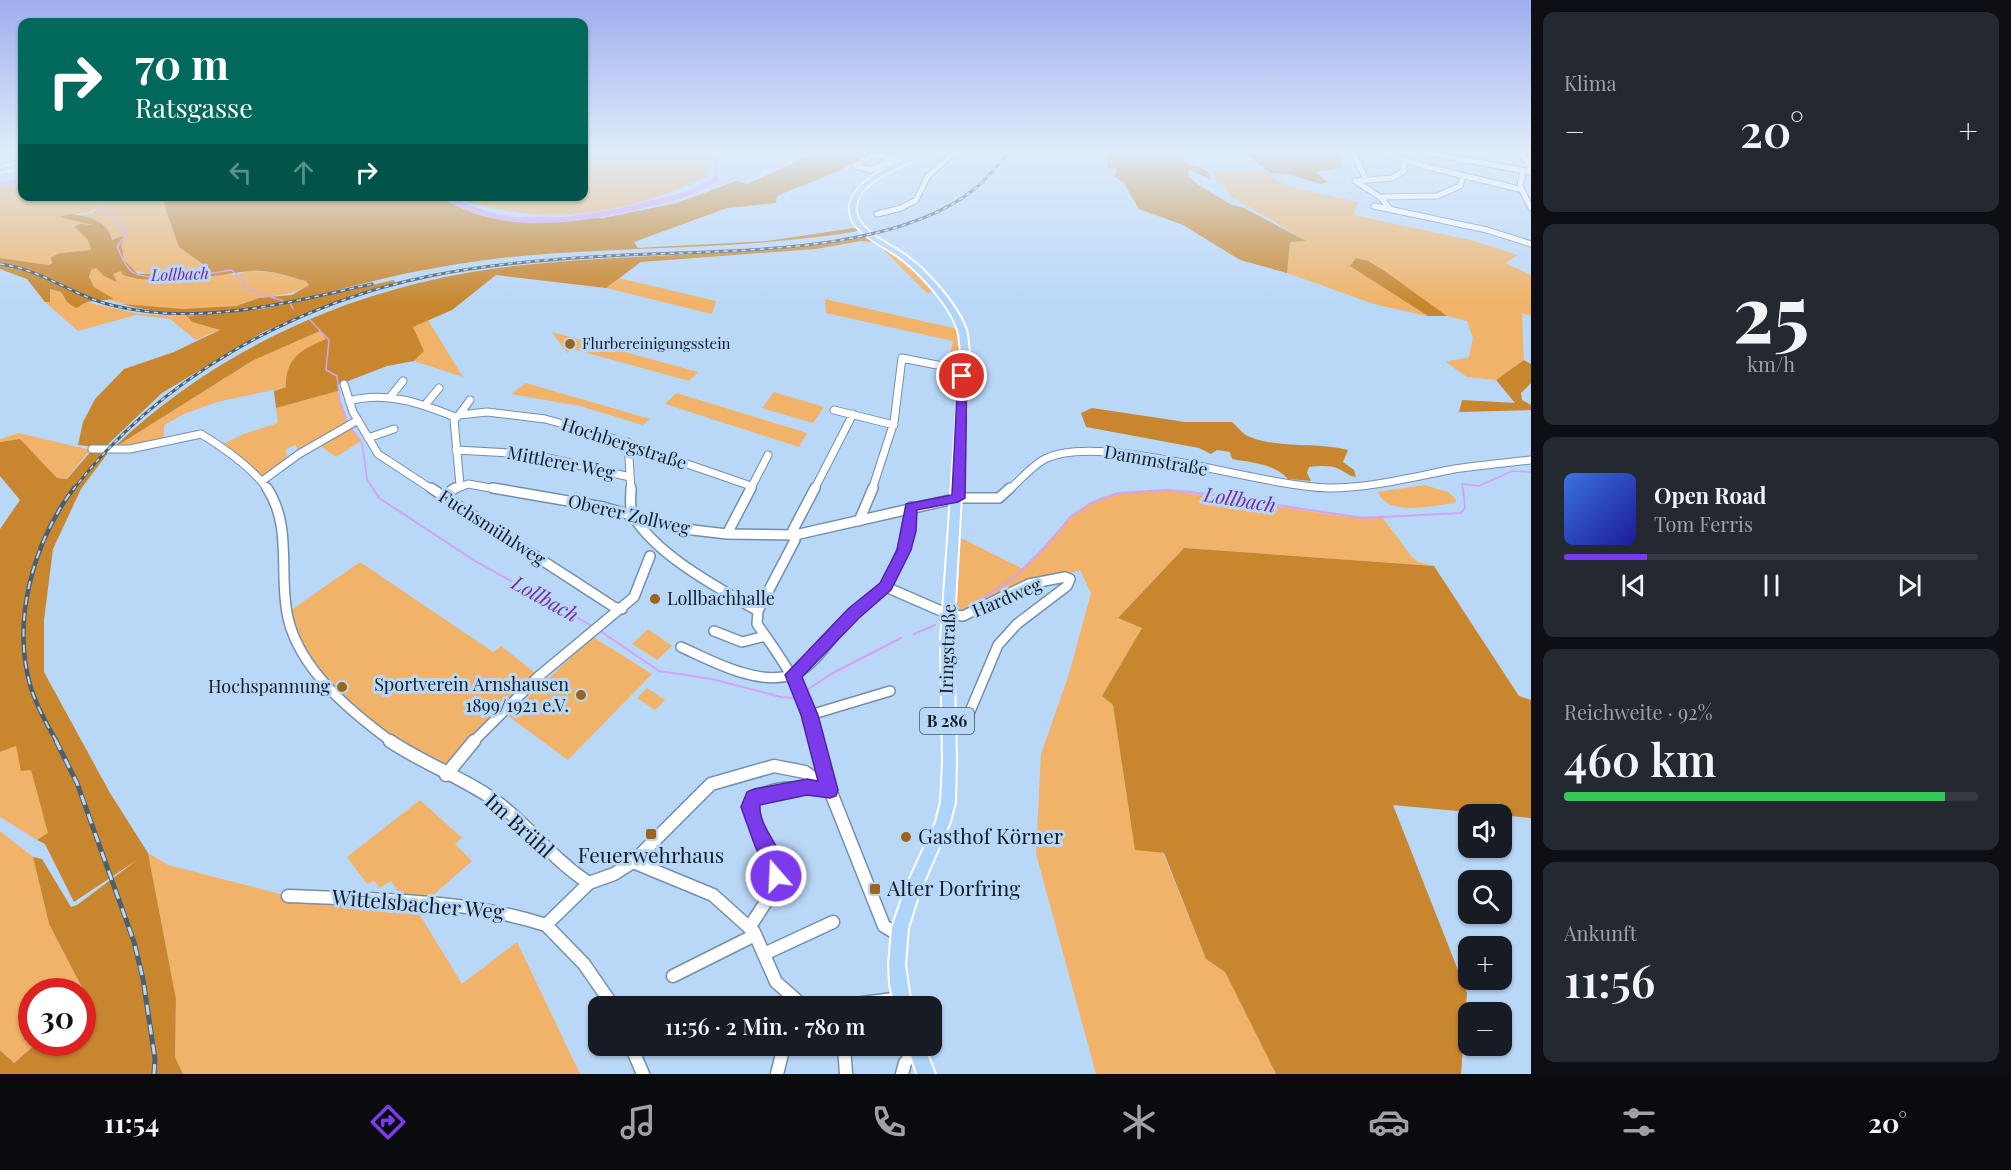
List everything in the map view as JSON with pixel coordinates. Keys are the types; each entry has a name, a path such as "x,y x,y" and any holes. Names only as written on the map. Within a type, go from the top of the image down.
{"main road":[{"name":"B 286","path":"852,203 851,210 861,227 909,262 957,318 964,344 963,366"},
{"name":"Iringstraße","path":"901,996 896,964 897,934 915,883 938,835 948,804 948,614 958,498 963,366"},
{"path":"919,1056 926,1074"}],"street":[{"path":"877,214 910,203"},
{"path":"1385,203 1391,210"},
{"path":"1374,206 1487,230 1531,244"},
{"path":"859,521 877,479 894,425 901,388 903,358 963,366"},
{"path":"391,396 403,381"},
{"name":"Fuchsmühlweg","path":"344,384 352,423 368,438 378,454 614,607 622,609"},
{"path":"425,405 439,388"},
{"path":"349,401 366,396 391,396 457,416"},
{"path":"443,496 460,485 456,450 457,416 470,400"},
{"path":"834,410 894,425"},
{"name":"Hochbergstraße","path":"457,416 489,413 534,417 580,427 751,486"},
{"path":"853,414 793,530 795,535 758,610 757,624 793,675 810,715 830,790 885,926 897,934"},
{"path":"262,480 285,462 352,423"},
{"path":"368,438 394,429"},
{"name":"Im Brühl","path":"92,449 130,449 201,434 219,444 262,480 277,503 282,527 288,618 306,659 355,715 409,754 487,795 507,811 567,869 589,883"},
{"path":"628,442 632,514 660,545 698,575 758,610"},
{"name":"Mittlerer Weg","path":"456,450 531,454 630,477"},
{"name":"Dammstraße","path":"958,498 988,500 999,498 1043,460 1084,451 1129,454 1297,487 1359,487 1531,460"},
{"path":"728,534 768,454"},
{"name":"Oberer Zollweg","path":"460,485 632,514 676,528 728,534 795,535 958,498"},
{"path":"681,647 732,668 754,674 776,677 793,675 809,662 854,614 886,587 907,540 911,507"},
{"path":"446,775 475,739 564,653 622,609 634,597 650,556"},
{"name":"Hardweg","path":"948,614 963,616 1029,584 1065,577 1070,579 1067,586 1017,624 998,645 968,716"},
{"path":"886,587 948,614"},
{"path":"714,631 742,642 765,636"},
{"path":"810,715 877,697 890,691"},
{"path":"607,996 584,964 546,925 589,883 614,874 633,862 711,784 774,766 806,772 830,790"},
{"path":"674,976 752,931 776,876 776,866 761,840 750,803 754,798 762,794 807,787 830,790"},
{"path":"633,862 713,895 752,931 776,982 791,996"},
{"name":"Wittelsbacher Weg","path":"288,896 412,902 518,914 546,925"},
{"path":"764,954 833,922"},
{"path":"635,1056 643,1074"},
{"path":"777,1074 782,1056"},
{"path":"845,1056 846,1074"},
{"path":"902,1074 910,1056"}],"shaded area":[{"path":"0,203 166,203 169,217 180,238 195,257 212,270 176,276 224,273 234,275 249,271 270,272 306,281 309,285 290,293 219,308 155,308 109,300 113,299 94,287 89,277 91,270 97,268 116,281 112,274 122,271 146,281 165,273 141,272 128,267 121,254 121,244 96,223 80,215 92,213 99,207 89,212 61,217 95,225 80,224 76,227 88,240 91,250 61,253 48,265 0,258"},
{"path":"165,203 463,203 504,218 603,218 676,203 776,203 727,208 634,242 638,248 767,241 861,227 864,230 820,237 732,245 555,253 457,264 403,274 299,299 228,311 192,313 157,311 122,304 183,309 236,306 259,298 292,295 309,285 306,281 264,271 202,277 175,276 211,270 179,247"},
{"path":"474,203 637,203 583,213 550,215 486,207"},
{"path":"1136,203 1229,203 1244,208 1306,241 1290,242 1287,273 1240,260 1183,225 1139,209"},
{"path":"1242,203 1358,203 1354,215 1474,241 1518,255 1505,263 1531,275 1531,316 1522,313 1524,360 1496,380 1467,377 1446,362 1469,357 1473,338 1467,321 1447,316 1397,282 1351,266 1428,316 1377,305 1287,273 1290,241 1305,240"},
{"path":"71,214 84,216 102,224 112,240 126,235 121,244 124,260 138,274 166,273 156,279 146,280 123,275 121,271 113,274 117,282 104,276 96,268 91,270 89,277 94,287 114,299 87,302 76,308 67,302 61,292 50,289 50,302 45,302 27,279 0,269 0,258 48,265 52,263 51,257 61,253 91,250 88,240 75,227 80,224 93,225 59,217"},
{"path":"868,235 909,262 935,292 927,293"},
{"path":"868,235 873,242 861,241 816,249 641,262 606,288 496,275 452,310 413,327 424,351 414,361 387,366 338,385 338,391 276,408 274,391 286,387 288,369 297,356 326,339 320,331 252,361 112,449 157,410 204,376 254,346 307,320 361,300 418,283 475,271 534,264 744,251"},
{"path":"1356,258 1368,261 1383,270 1447,316 1428,316 1350,266"},
{"path":"619,278 716,301 712,314 606,288"},
{"path":"394,280 395,283 323,306 263,332 162,393 104,448 78,445 83,422 95,399 124,369 174,352 220,330 192,322 187,316 263,309"},
{"path":"49,289 61,292 63,297 139,314 187,316 192,322 219,330 196,340 170,319 136,315 78,331 45,302 49,301"},
{"path":"825,299 962,330 962,370 947,368 953,341 826,313"},
{"path":"428,320 463,377 414,361 424,351 413,327"},
{"path":"320,331 326,339 287,387 217,402 184,414 164,425 164,441 112,449 252,361"},
{"path":"552,332 698,372 689,381 573,349 567,353"},
{"path":"1524,360 1531,364 1531,383 1521,393 1522,400 1531,405 1531,410 1459,412 1462,400 1515,403 1496,380"},
{"path":"526,383 650,419 643,425 580,406 511,394"},
{"path":"338,391 347,424 298,453 296,445 286,449 287,460 261,477 221,445 244,434 278,423 276,408"},
{"path":"774,392 824,407 813,423 762,408"},
{"path":"676,393 807,433 799,447 665,404"},
{"path":"1092,408 1185,422 1232,422 1247,436 1262,441 1348,450 1343,462 1354,470 1356,477 1336,468 1320,466 1309,467 1307,473 1311,481 1288,479 1269,467 1232,459 1230,452 1217,450 1211,454 1199,448 1086,427 1081,413"},
{"path":"350,425 361,441 336,457 318,444"},
{"path":"19,433 90,450 66,479 57,478 20,439 0,442 0,439"},
{"path":"20,439 57,478 67,479 92,450 110,450 81,489 53,549 44,620 44,672 110,793 148,853 176,999 175,1057 183,1074 0,1074 0,1050 14,1063 22,1056 96,1056 96,978 77,978 49,924 33,857 42,859 71,907 77,905 137,860 74,902 45,844 37,840 48,833 31,770 21,771 16,746 0,752 0,529 20,500 0,476 0,442"},
{"path":"1424,485 1448,492 1456,499 1455,503 1412,508 1401,507 1383,500 1378,492"},
{"path":"1167,490 1341,516 1382,517 1412,557 1418,562 1434,566 1184,548 1118,618 1142,628 1102,696 1113,705 1135,849 1163,853 1206,959 1225,972 1276,1074 1096,1074 1036,854 1041,754 1069,674 1091,593 1080,570 959,613 987,596 958,612 956,609 961,538 1023,569 1066,522 1091,503 1120,493"},
{"path":"1184,548 1434,566 1519,696 1531,700 1531,818 1512,816 1512,804 1458,804 1458,811 1393,805 1458,970 1458,990 1466,990 1467,993 1466,1002 1458,1002 1458,1056 1462,1056 1461,1074 1276,1074 1225,972 1206,959 1164,853 1135,850 1113,705 1102,696 1142,628 1118,618"},
{"path":"360,562 493,652 501,646 539,676 446,775 355,715 306,659 287,613"},
{"path":"648,629 672,646 657,660 632,644"},
{"name":"Sportverein Arnshausen 1899/1921 e.V.","path":"593,637 652,674 568,760 508,716"},
{"path":"647,688 665,700 655,710 637,698"},
{"path":"16,746 31,770 49,833 37,840 0,817 0,752"},
{"path":"420,800 462,838 455,844 472,861 431,897 400,894 391,881 380,888 374,881 367,884 347,857"},
{"path":"0,831 33,857 49,924 77,978 18,978 18,1056 22,1056 14,1063 0,1050"},
{"path":"148,853 168,865 288,896 412,902 462,984 517,942 580,1074 183,1074 175,1057 176,999"}],"waterway":[{"name":"Lollbach","path":"100,203 98,209 114,215 117,224 128,231 117,247 131,271 139,275 164,277 232,270 245,285 244,288 283,301"},
{"path":"457,203 489,215 513,220 538,221 591,216 655,203"},
{"name":"Lollbach","path":"289,301 293,309"},
{"name":"Lollbach","path":"310,320 329,340 326,370 337,376 340,402 348,423 362,443 367,479 374,490"},
{"name":"Lollbach","path":"1463,490 1462,484 1479,486 1512,471 1531,472"},
{"name":"Lollbach","path":"373,488 379,498 475,561 594,627"},
{"name":"Lollbach","path":"960,613 1016,576 1051,541 1070,517 1091,503 1118,493 1167,490 1190,492 1363,518 1461,513 1465,508 1463,488"},
{"name":"Lollbach","path":"914,634 935,625"},
{"name":"Lollbach","path":"599,630 659,671 712,679 781,697 793,698 799,695"},
{"name":"Lollbach","path":"804,692 831,674 901,638"}],"railway":[{"path":"73,490 107,450 146,413 188,380 232,352 280,326 379,289 454,271 503,264 602,256 712,252 809,245 902,226 952,203"},
{"path":"0,264 44,277 111,305 176,314 209,313 275,305 372,284"},
{"path":"57,742 39,709 31,688 25,663 25,610 37,558 47,533 74,488"},
{"path":"56,741 77,783 134,942 143,979 155,1059 154,1074"}],"place":[{"name":"Flurbereinigungsstein","path":"570,344"},
{"name":"Lollbachhalle","path":"655,599"},
{"name":"Hochspannung","path":"342,687"},
{"name":"Sportverein Arnshausen 1899/1921 e.V.","path":"581,695"},
{"name":"Feuerwehrhaus","path":"651,834"},
{"name":"Gasthof Körner","path":"906,837"},
{"name":"Alter Dorfring","path":"875,889"}],"route":[{"path":"776,876 776,866 761,840 750,803 762,794 807,787 830,790 810,715 793,675 809,662 854,614 886,587 904,550 909,531 911,507 958,498 962,376"}]}
